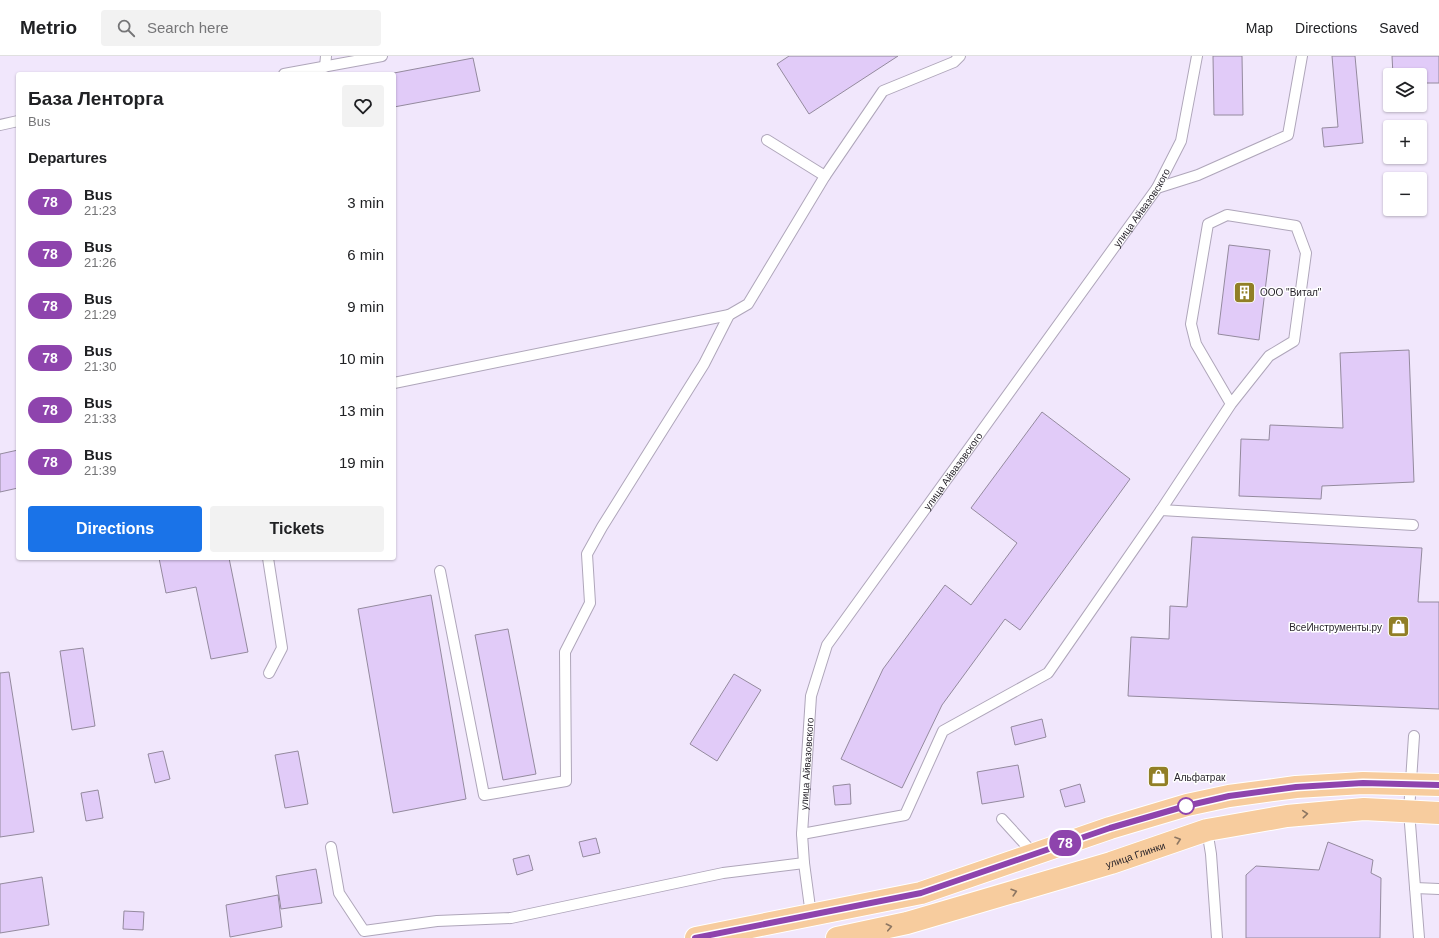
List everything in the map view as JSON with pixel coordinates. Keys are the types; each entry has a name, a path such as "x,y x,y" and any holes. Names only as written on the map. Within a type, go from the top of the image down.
{"highway":[{"path":"700,938 921,893 1110,828 1186,806 1229,796 1296,787 1363,783 1439,785"},
{"name":"улица Глинки","path":"837,938 922,919 1111,863 1207,830 1287,816 1364,810 1408,810 1439,813"}],"lane":[{"path":"325,67 326,56"},
{"path":"296,72 382,56"},
{"path":"396,383 728,315 748,304 825,176 883,91 954,62 960,56"},
{"name":"улица Айвазовского","path":"811,916 802,834 811,696 827,645 1156,188 1181,141 1197,56"},
{"path":"1156,188 1198,175 1288,135 1302,56"},
{"path":"0,125 16,122"},
{"path":"767,140 825,176"},
{"path":"802,834 905,815 943,731 1048,673 1161,510 1231,404 1269,356 1294,341 1306,252 1296,226 1227,215 1208,224 1191,324 1196,344 1231,404"},
{"path":"440,571 484,795 566,781 565,652 590,603 587,554 602,527 704,364 728,315"},
{"path":"1161,510 1413,525"},
{"path":"268,560 282,648 269,673"},
{"path":"1414,736 1408,810 1419,938"},
{"path":"1002,819 1034,854"},
{"path":"1207,830 1211,854 1217,938"},
{"path":"331,847 339,893 364,930 437,921 511,918 723,873 804,863"},
{"path":"1415,888 1439,889"}],"building":[{"path":"789,56 898,56 809,114 777,64"},
{"path":"1213,56 1242,56 1243,115 1214,115"},
{"path":"1332,56 1355,56 1363,143 1324,147 1322,128 1338,127"},
{"path":"1392,56 1439,56 1439,83 1427,83 1427,68 1393,68"},
{"path":"473,58 480,91 396,107 396,73"},
{"name":"ООО \"Витал\"","path":"1229,245 1270,250 1259,340 1218,334"},
{"path":"1409,350 1414,482 1322,486 1321,499 1239,496 1241,439 1269,440 1270,425 1343,428 1340,353"},
{"path":"1042,412 1130,479 1020,630 1005,619 942,705 902,788 841,759 883,669 945,585 971,605 1017,543 971,508"},
{"path":"16,450 16,488 0,492 0,454"},
{"path":"1192,537 1422,548 1418,602 1439,602 1439,709 1128,696 1131,637 1169,639 1170,606 1187,607"},
{"path":"159,560 229,560 248,652 211,659 196,587 166,593"},
{"path":"431,595 466,799 393,813 358,609"},
{"path":"508,629 536,774 503,780 475,635"},
{"path":"83,648 95,726 72,730 60,651"},
{"path":"9,672 34,832 0,837 0,673"},
{"path":"734,674 761,690 717,761 690,744"},
{"path":"1042,719 1046,737 1015,745 1011,727"},
{"path":"163,751 170,779 155,783 148,754"},
{"path":"298,751 308,804 285,808 275,755"},
{"path":"1018,765 1024,797 982,804 977,772"},
{"path":"850,784 851,804 835,805 833,786"},
{"path":"1080,784 1085,802 1065,807 1060,790"},
{"path":"98,790 103,818 86,821 81,793"},
{"path":"596,838 600,853 583,857 579,842"},
{"path":"1328,842 1373,860 1371,873 1381,878 1380,938 1246,938 1246,875 1256,866 1319,870"},
{"path":"529,855 533,870 517,875 513,859"},
{"path":"316,869 322,903 281,909 276,876"},
{"path":"42,877 49,925 0,933 0,884"},
{"path":"278,895 282,927 230,937 226,905"},
{"path":"124,911 144,912 143,930 123,929"}],"bus line":[{"name":"78","path":"695,938 921,893 1110,828 1186,806 1229,796 1296,787 1363,783 1439,785"}],"place":[{"name":"ООО \"Витал\"","path":"1244,292"},
{"name":"ВсеИнструменты.ру","path":"1398,627"},
{"name":"Альфатрак","path":"1159,777"}]}
